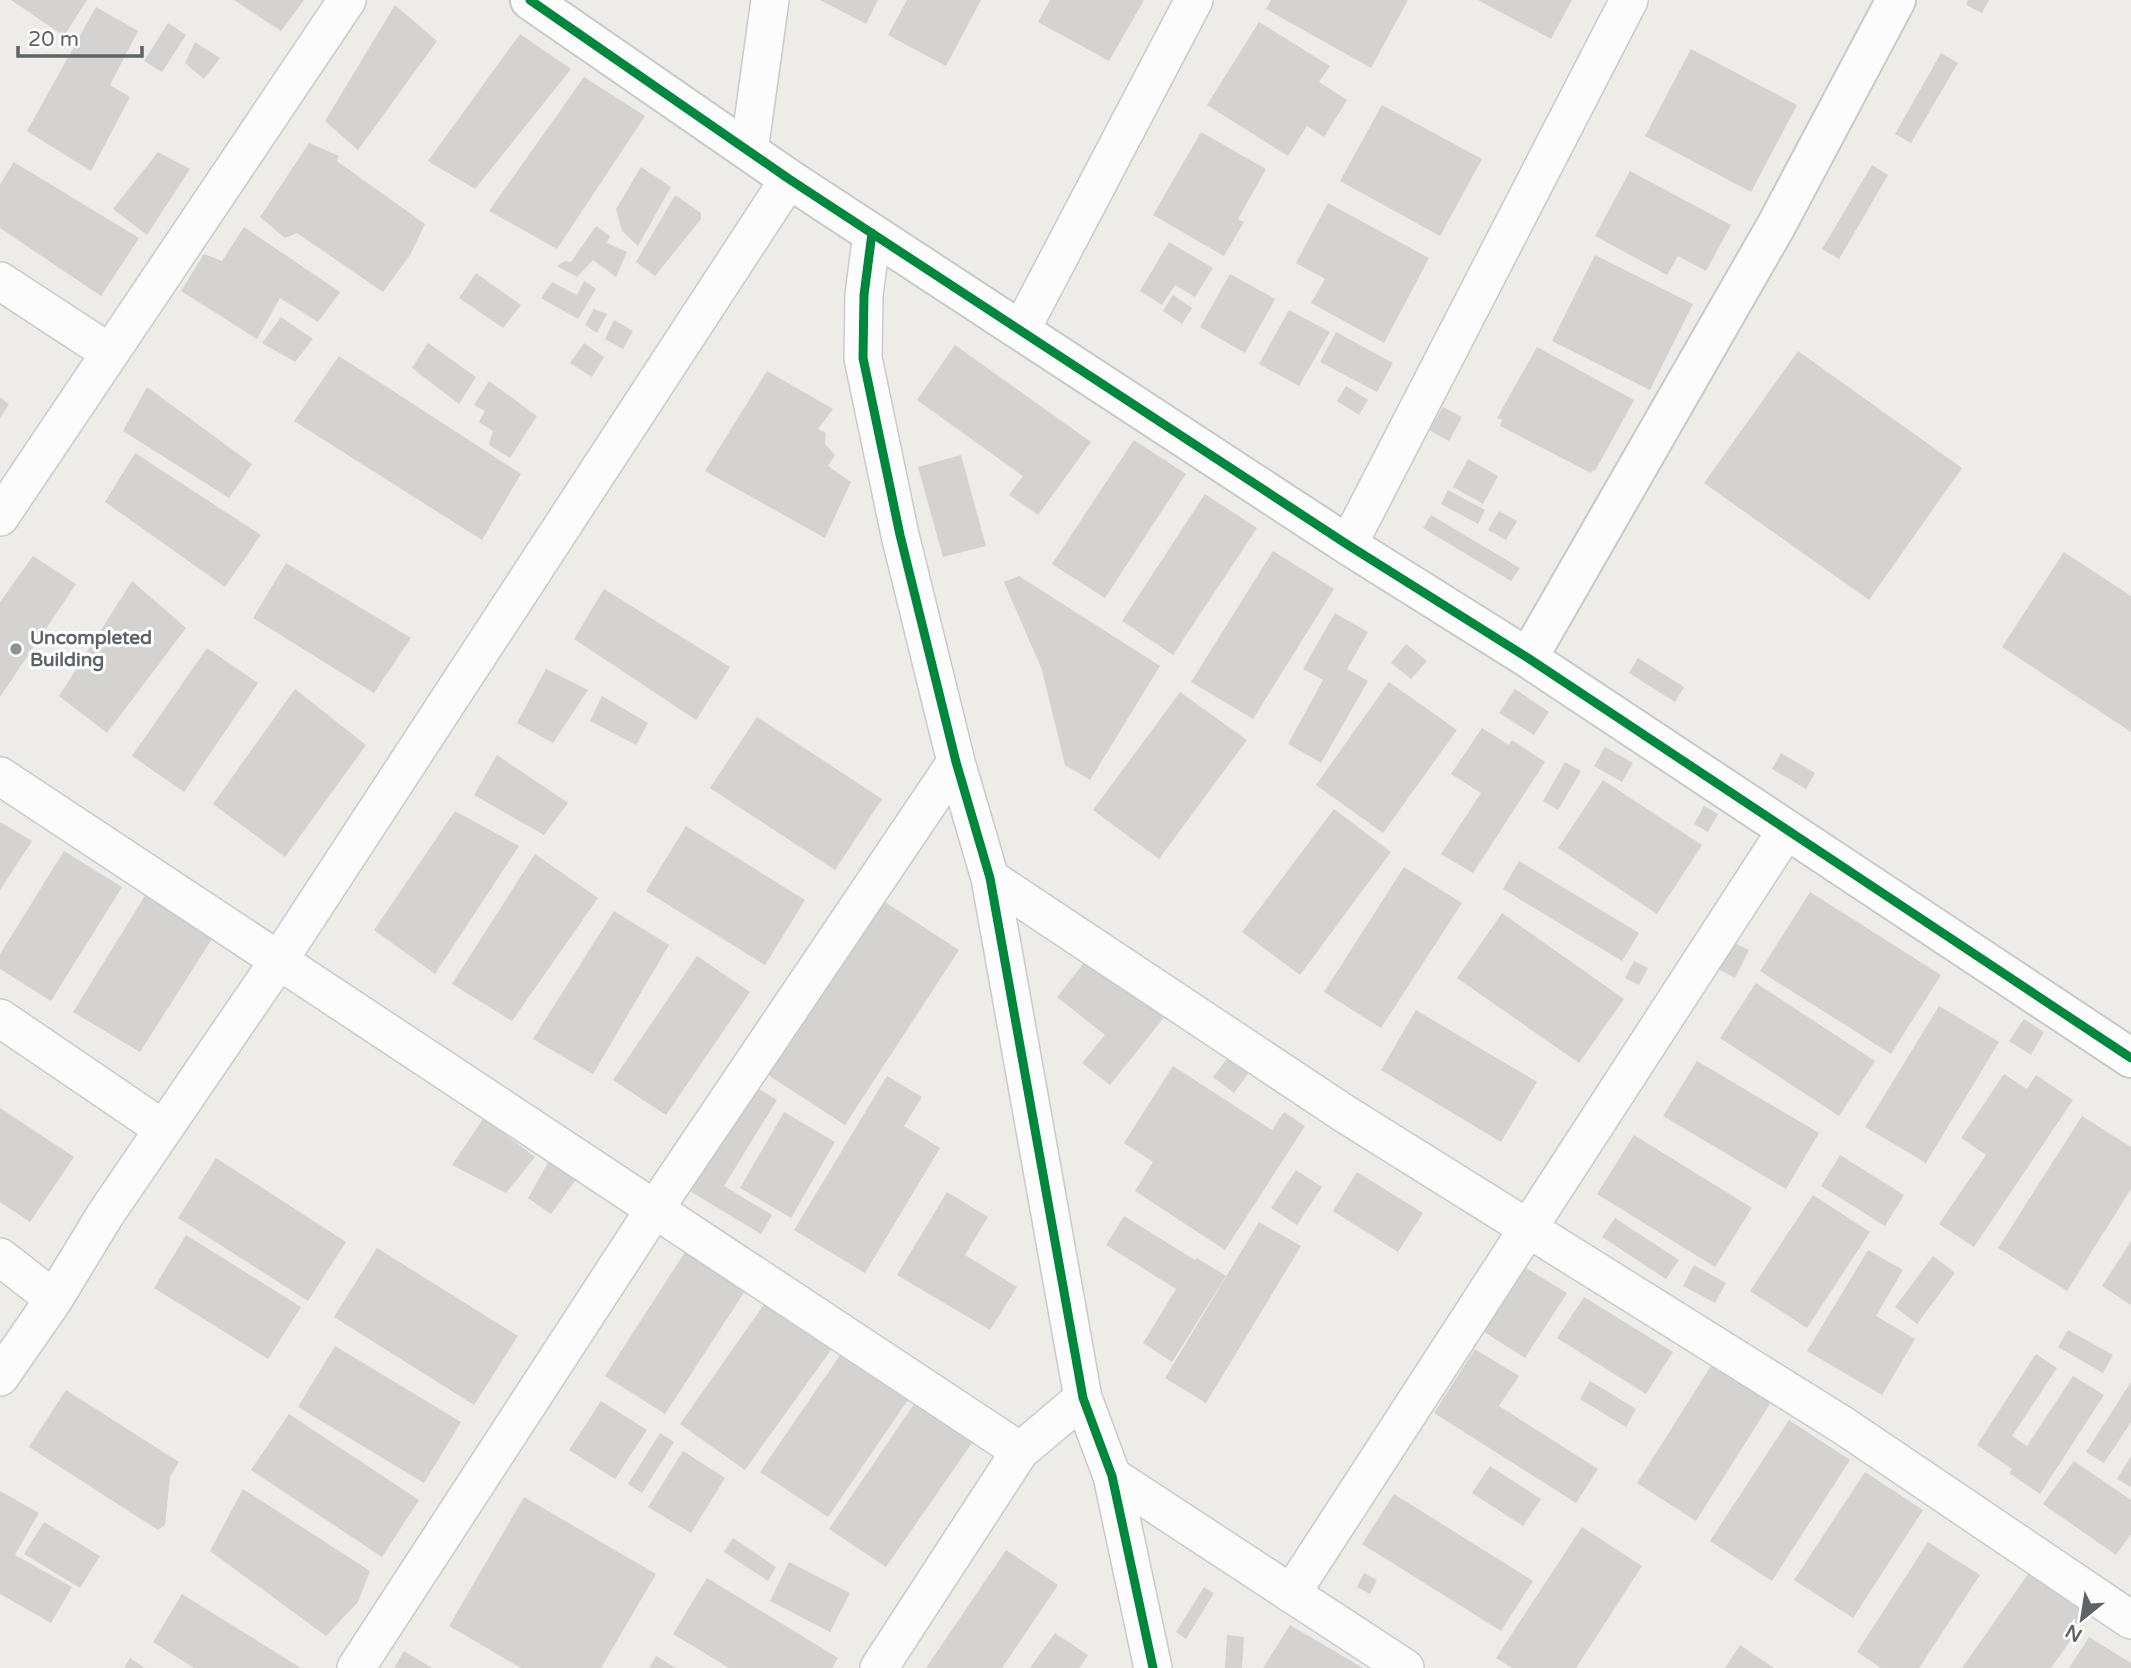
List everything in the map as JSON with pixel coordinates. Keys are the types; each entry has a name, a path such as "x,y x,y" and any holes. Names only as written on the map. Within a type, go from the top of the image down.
{"street":[{"path":"0,517 347,0"},
{"path":"530,0 789,179 1348,545 1528,658 2131,1058"},
{"path":"749,151 770,0"},
{"path":"1021,330 1194,0"},
{"path":"1348,545 1629,0"},
{"path":"1528,658 1776,226 1896,0"},
{"path":"0,1377 54,1299 105,1215 279,960 789,179"},
{"path":"872,233 864,295 863,358 900,535 956,762 990,878 1083,1398 1112,1476 1153,1668"},
{"path":"0,281 110,353"},
{"path":"356,1668 654,1210 956,762"},
{"path":"0,776 1020,1451"},
{"path":"1291,1594 1787,829"},
{"path":"990,878 1345,1114 1844,1426 2131,1620"},
{"path":"0,1018 163,1129"},
{"path":"0,1257 54,1299"},
{"path":"879,1668 1020,1451 1083,1398"},
{"path":"1112,1476 1405,1668"}],"building":[{"path":"11,0 87,0 64,36"},
{"path":"234,0 304,0 281,31"},
{"path":"820,0 878,0 866,24"},
{"path":"907,0 981,0 946,66 888,35"},
{"path":"1050,0 1144,0 1109,61 1038,22"},
{"path":"1271,0 1408,0 1371,68 1266,9"},
{"path":"1478,0 1572,0 1551,39"},
{"path":"1968,0 1989,0 1982,13 1966,5"},
{"path":"395,5 437,41 358,150 325,121"},
{"path":"96,7 138,31 110,85 130,97 91,171 27,131"},
{"path":"1259,22 1330,66 1319,82 1347,100 1324,137 1307,126 1288,156 1207,105"},
{"path":"168,23 186,35 162,72 144,61"},
{"path":"520,34 571,69 475,189 428,161"},
{"path":"195,42 220,58 204,79 185,63"},
{"path":"1691,49 1797,105 1751,192 1645,136"},
{"path":"1941,53 1958,63 1911,143 1895,134"},
{"path":"584,77 645,116 557,249 489,211"},
{"path":"1382,105 1482,159 1440,236 1340,181"},
{"path":"1201,132 1266,169 1238,219 1244,222 1224,256 1153,215"},
{"path":"309,143 339,156 337,161 425,224 410,255 383,292 297,233 285,238 260,217"},
{"path":"158,152 190,169 147,235 113,209"},
{"path":"14,162 139,238 101,296 0,228 0,184"},
{"path":"1872,165 1888,175 1839,259 1822,249"},
{"path":"641,167 671,187 638,246 622,231 616,209"},
{"path":"1630,171 1731,225 1706,271 1678,256 1667,275 1595,236"},
{"path":"675,195 701,213 701,219 655,276 636,262"},
{"path":"1328,203 1429,258 1384,343 1311,303 1325,279 1296,263"},
{"path":"596,226 610,236 607,243 627,252 616,277 593,260 577,277 557,266 565,261 571,262"},
{"path":"244,227 340,292 318,322 280,298 257,339 181,291 204,254 222,261"},
{"path":"1169,242 1213,268 1195,297 1175,285 1162,305 1140,291"},
{"path":"1595,255 1693,304 1650,390 1552,341"},
{"path":"476,273 521,305 503,328 459,298"},
{"path":"1230,274 1275,299 1245,353 1200,327"},
{"path":"584,281 596,289 578,319 541,298 552,282 577,295"},
{"path":"1173,295 1192,308 1182,324 1163,311"},
{"path":"594,309 607,314 597,333 585,325"},
{"path":"1289,310 1330,332 1299,386 1259,364"},
{"path":"281,317 313,339 295,362 262,343"},
{"path":"614,320 633,331 623,349 605,339"},
{"path":"1336,332 1393,363 1377,392 1320,362"},
{"path":"428,343 476,377 459,404 412,368"},
{"path":"584,343 604,357 592,377 570,363"},
{"path":"955,345 1091,442 1038,515 1009,495 1023,476 917,400"},
{"path":"1537,347 1634,400 1595,471 1591,473 1500,426 1502,420 1497,418"},
{"path":"1798,351 1962,468 1869,600 1704,483"},
{"path":"339,356 521,474 482,540 294,421"},
{"path":"767,371 833,409 818,429 826,433 825,444 835,455 828,466 851,482 825,538 705,471"},
{"path":"489,381 537,416 510,458 489,445 493,431 479,422 485,411 474,405"},
{"path":"1346,386 1368,400 1359,415 1337,401"},
{"path":"147,387 252,464 229,498 123,431"},
{"path":"0,397 9,404 0,418"},
{"path":"1443,407 1462,417 1449,441 1429,430"},
{"path":"1134,440 1186,474 1105,598 1052,564"},
{"path":"135,453 261,535 225,587 105,502"},
{"path":"961,455 986,546 943,557 918,467"},
{"path":"1468,459 1498,476 1483,504 1453,487"},
{"path":"1448,490 1485,510 1478,524 1441,504"},
{"path":"1205,494 1257,528 1173,655 1122,621"},
{"path":"1499,511 1517,521 1506,540 1488,530"},
{"path":"1431,515 1520,568 1511,581 1423,528"},
{"path":"1273,551 1334,589 1253,719 1191,682"},
{"path":"2064,552 2131,596 2131,732 2002,647"},
{"name":"Uncompleted Building","path":"33,556 76,584 0,697 0,602"},
{"path":"286,563 411,638 374,693 253,618"},
{"path":"1019,576 1160,666 1090,780 1065,765 1042,670 1004,582"},
{"path":"132,581 186,628 107,733 59,696"},
{"path":"604,589 730,667 696,720 574,639"},
{"path":"1335,613 1368,632 1347,669 1368,681 1321,763 1288,744 1323,680 1303,669"},
{"path":"1406,644 1427,661 1411,679 1391,663"},
{"path":"207,648 258,683 184,792 132,756"},
{"path":"1638,658 1684,687 1675,702 1629,673"},
{"path":"546,669 588,690 553,743 517,723"},
{"path":"1389,682 1457,730 1383,833 1316,785"},
{"path":"295,689 366,745 285,857 213,804"},
{"path":"1515,689 1549,712 1534,735 1499,713"},
{"path":"1180,692 1247,740 1159,859 1093,810"},
{"path":"602,696 648,723 636,745 590,721"},
{"path":"757,717 882,799 835,870 710,788"},
{"path":"1482,728 1509,745 1512,740 1545,762 1473,873 1441,854 1481,793 1451,774"},
{"path":"1605,747 1633,763 1622,782 1594,766"},
{"path":"1781,753 1815,773 1806,789 1772,769"},
{"path":"497,755 568,803 544,835 474,795"},
{"path":"1565,762 1581,771 1558,810 1543,801"},
{"path":"1603,780 1702,845 1657,914 1558,848"},
{"path":"1704,806 1718,814 1708,832 1694,824"},
{"path":"1334,809 1391,852 1300,975 1242,932"},
{"path":"455,811 519,846 435,974 374,930"},
{"path":"0,822 32,841 0,890"},
{"path":"686,826 805,900 765,965 646,891"},
{"path":"64,851 122,887 51,1001 0,969 0,954"},
{"path":"535,854 598,898 512,1021 452,984"},
{"path":"1519,861 1639,933 1622,961 1503,889"},
{"path":"1404,867 1462,903 1381,1028 1324,992"},
{"path":"151,886 217,931 140,1052 73,1012"},
{"path":"1810,892 1941,975 1891,1054 1760,971"},
{"path":"882,900 959,950 845,1125 768,1075"},
{"path":"614,911 669,945 593,1074 533,1039"},
{"path":"1502,913 1624,999 1579,1063 1457,978"},
{"path":"1732,942 1749,950 1735,978 1718,969"},
{"path":"1094,950 1170,1010 1110,1085 1082,1063 1105,1035 1057,997"},
{"path":"697,956 750,992 666,1115 613,1080"},
{"path":"1634,961 1648,968 1639,985 1625,978"},
{"path":"1756,983 1875,1061 1839,1116 1720,1038"},
{"path":"1939,1006 1999,1042 1926,1163 1865,1127"},
{"path":"1416,1010 1537,1082 1501,1142 1381,1070"},
{"path":"2024,1019 2044,1032 2031,1055 2009,1041"},
{"path":"1232,1052 1253,1067 1234,1093 1213,1077"},
{"path":"1697,1061 1819,1133 1786,1189 1663,1116"},
{"path":"1173,1066 1272,1130 1284,1112 1305,1126 1225,1250 1135,1191 1153,1162 1124,1143"},
{"path":"2004,1074 2027,1089 2036,1075 2073,1100 1974,1247 1939,1224 1986,1155 1961,1138"},
{"path":"887,1076 922,1097 904,1126 940,1148 865,1273 794,1230"},
{"path":"749,1083 777,1100 724,1186 772,1215 761,1234 683,1187"},
{"path":"0,1108 74,1157 30,1222 0,1202"},
{"path":"784,1112 835,1142 791,1218 740,1188"},
{"path":"487,1113 511,1125 506,1135 535,1157 506,1193 452,1165"},
{"path":"2082,1116 2131,1147 2131,1189 2067,1291 1998,1248"},
{"path":"1634,1135 1752,1208 1715,1267 1597,1194"},
{"path":"554,1152 582,1171 551,1214 528,1198"},
{"path":"1840,1155 1904,1195 1885,1226 1821,1186"},
{"path":"216,1158 346,1242 308,1301 178,1218"},
{"path":"1296,1170 1322,1187 1297,1225 1271,1208"},
{"path":"1357,1172 1423,1213 1398,1252 1333,1211"},
{"path":"947,1192 988,1217 965,1255 1017,1287 990,1330 897,1275"},
{"path":"1813,1195 1870,1232 1807,1328 1750,1291"},
{"path":"1124,1216 1226,1276 1172,1362 1143,1343 1176,1289 1106,1245"},
{"path":"1615,1218 1679,1260 1666,1279 1602,1237"},
{"path":"1259,1222 1301,1246 1206,1403 1165,1378"},
{"path":"186,1235 301,1307 268,1359 154,1288"},
{"path":"2131,1241 2131,1305 2102,1286"},
{"path":"377,1248 518,1336 474,1405 334,1317"},
{"path":"1868,1250 1903,1270 1876,1316 1915,1339 1882,1395 1807,1351"},
{"path":"685,1252 745,1291 665,1414 605,1376"},
{"path":"1933,1256 1955,1273 1917,1324 1895,1307"},
{"path":"1694,1265 1726,1283 1715,1303 1683,1286"},
{"path":"1523,1266 1567,1293 1525,1358 1481,1330"},
{"path":"770,1296 836,1343 745,1470 680,1424"},
{"path":"1584,1297 1673,1352 1646,1394 1557,1338"},
{"path":"2068,1330 2113,1355 2103,1373 2058,1347"},
{"path":"335,1346 461,1422 424,1483 298,1407"},
{"path":"845,1348 912,1394 828,1517 760,1472"},
{"path":"1475,1349 1519,1376 1499,1406 1598,1469 1576,1503 1434,1413"},
{"path":"2036,1354 2057,1368 2012,1436 2027,1446 2073,1376 2104,1395 2040,1494 2009,1473 2012,1469 1977,1445"},
{"path":"1716,1358 1775,1396 1696,1521 1637,1483"},
{"path":"1590,1381 1636,1409 1626,1427 1580,1399"},
{"path":"2131,1382 2131,1422 2104,1463 2086,1452"},
{"path":"66,1390 179,1462 170,1477 165,1525 158,1530 29,1447"},
{"path":"601,1401 647,1430 615,1479 569,1450"},
{"path":"916,1401 974,1440 886,1567 829,1529"},
{"path":"289,1414 419,1500 382,1557 251,1470"},
{"path":"1789,1420 1850,1460 1772,1581 1710,1541"},
{"path":"660,1433 674,1442 642,1493 628,1484"},
{"path":"683,1451 725,1478 691,1533 648,1507"},
{"path":"2131,1456 2131,1487 2117,1479"},
{"path":"2074,1461 2131,1500 2131,1534 2116,1555 2043,1504"},
{"path":"1490,1466 1541,1499 1523,1526 1472,1493"},
{"path":"1865,1472 1923,1510 1853,1618 1794,1580"},
{"path":"243,1489 370,1571 358,1602 326,1636 210,1551"},
{"path":"0,1491 39,1513 15,1555 72,1587 51,1623 0,1594"},
{"path":"1394,1494 1533,1581 1501,1631 1362,1544"},
{"path":"524,1497 656,1574 601,1668 521,1668 449,1626"},
{"path":"44,1522 100,1556 80,1588 24,1554"},
{"path":"1582,1527 1642,1566 1576,1668 1512,1668 1496,1658"},
{"path":"733,1538 776,1567 768,1581 724,1552"},
{"path":"1928,1542 1980,1575 1919,1668 1881,1668 1857,1652"},
{"path":"1006,1550 1058,1585 1002,1668 926,1668"},
{"path":"789,1562 850,1593 830,1632 770,1601"},
{"path":"2035,1564 2095,1606 2051,1668 1962,1668"},
{"path":"1364,1573 1377,1580 1370,1594 1357,1587"},
{"path":"707,1578 838,1658 832,1668 729,1668 673,1634"},
{"path":"1204,1587 1214,1593 1186,1639 1176,1632"},
{"path":"182,1594 301,1668 194,1668 153,1642"},
{"path":"1290,1625 1363,1668 1263,1668"},
{"path":"1055,1633 1088,1655 1079,1668 1030,1668"},
{"path":"1227,1635 1244,1637 1242,1668 1225,1668"},
{"path":"2089,1637 2131,1663 2131,1668 2069,1668"},
{"path":"1740,1645 1774,1668 1725,1668"},
{"path":"404,1651 432,1668 394,1668"},
{"path":"656,1656 676,1668 649,1668"},
{"path":"130,1658 145,1668 124,1668"}],"cycle path":[{"path":"530,0 789,179 1348,545 1528,658 2131,1058"},
{"path":"872,233 864,295 863,358 900,535 956,762 990,878 1083,1398 1112,1476 1153,1668"}],"place":[{"name":"Uncompleted Building","path":"16,649"}]}
